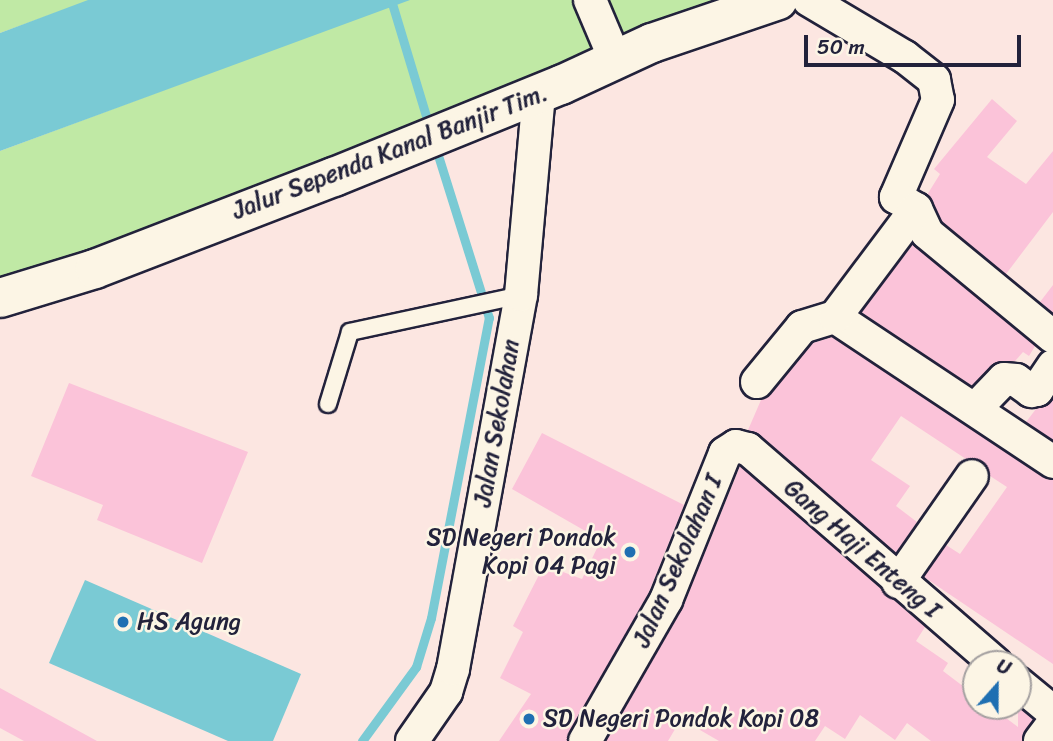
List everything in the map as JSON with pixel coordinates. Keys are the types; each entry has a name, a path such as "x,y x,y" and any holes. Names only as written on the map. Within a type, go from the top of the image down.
{"street":[{"path":"590,0 609,47"},
{"name":"Jalur Sependa Kanal Banjir Tim.","path":"0,298 94,269 539,93 609,47 778,0"},
{"path":"809,0 905,57 934,80 938,100 896,197 916,209 927,233 1053,337"},
{"name":"Jalan Sekolahan","path":"412,741 446,692 453,669 539,93"},
{"path":"757,382 803,327 835,317 916,209"},
{"path":"835,317 976,408 1053,462"},
{"path":"976,408 1003,379 1016,380 1031,391 1037,390 1053,366"},
{"name":"Gang Haji Enteng I","path":"726,453 736,446 748,449 979,650"},
{"name":"Jalan Sekolahan I","path":"585,741 666,600 726,453"},
{"path":"898,582 971,476"},
{"path":"1032,695 1053,712"},
{"path":"1040,741 1053,724"}],"lane":[{"path":"328,404 350,332 508,298"}],"green space":[{"path":"0,0 91,0 0,33"},
{"path":"406,0 778,0 0,298 0,151"}],"water":[{"path":"88,0 410,0 0,151 0,33"},
{"name":"HS Agung","path":"85,580 301,674 273,741 228,741 49,663"}],"building":[{"path":"992,99 1017,121 987,157 1026,184 1053,151 1053,212 1006,274 942,222 927,195 940,174 934,169"},
{"path":"913,244 1035,346 1029,356 1023,352 1015,361 997,362 972,386 861,312"},
{"path":"1053,285 1053,313 1040,302"},
{"path":"832,337 1053,480 1053,664 924,577 946,545 960,554 1007,487 990,476 983,461 966,459 901,416 871,460 910,486 896,506 917,522 896,553 760,435 748,430 761,400 813,343"},
{"path":"69,383 248,452 202,563 97,520 103,505 31,476"},
{"path":"1053,399 1053,440 1026,422 1036,409"},
{"name":"SD Negeri Pondok Kopi 04 Pagi","path":"542,433 684,505 649,592 567,741 499,741 531,694 500,678 523,632 513,626 544,565 582,579 601,540 512,489"},
{"path":"740,466 925,627 916,641 948,663 943,671 962,685 962,720 1009,720 1018,727 1018,720 1033,720 1022,741 931,741 907,723 895,740 860,715 845,739 825,726 815,741 719,741 681,719 668,741 606,741 682,609"},
{"path":"0,688 97,741 24,741 0,728"}],"waterway":[{"path":"391,0 430,129"},
{"path":"362,741 416,667 431,618 489,318 435,146"}],"place":[{"name":"SD Negeri Pondok Kopi 04 Pagi","path":"630,552"},
{"name":"HS Agung","path":"123,622"},
{"name":"SD Negeri Pondok Kopi 08","path":"529,719"}]}
